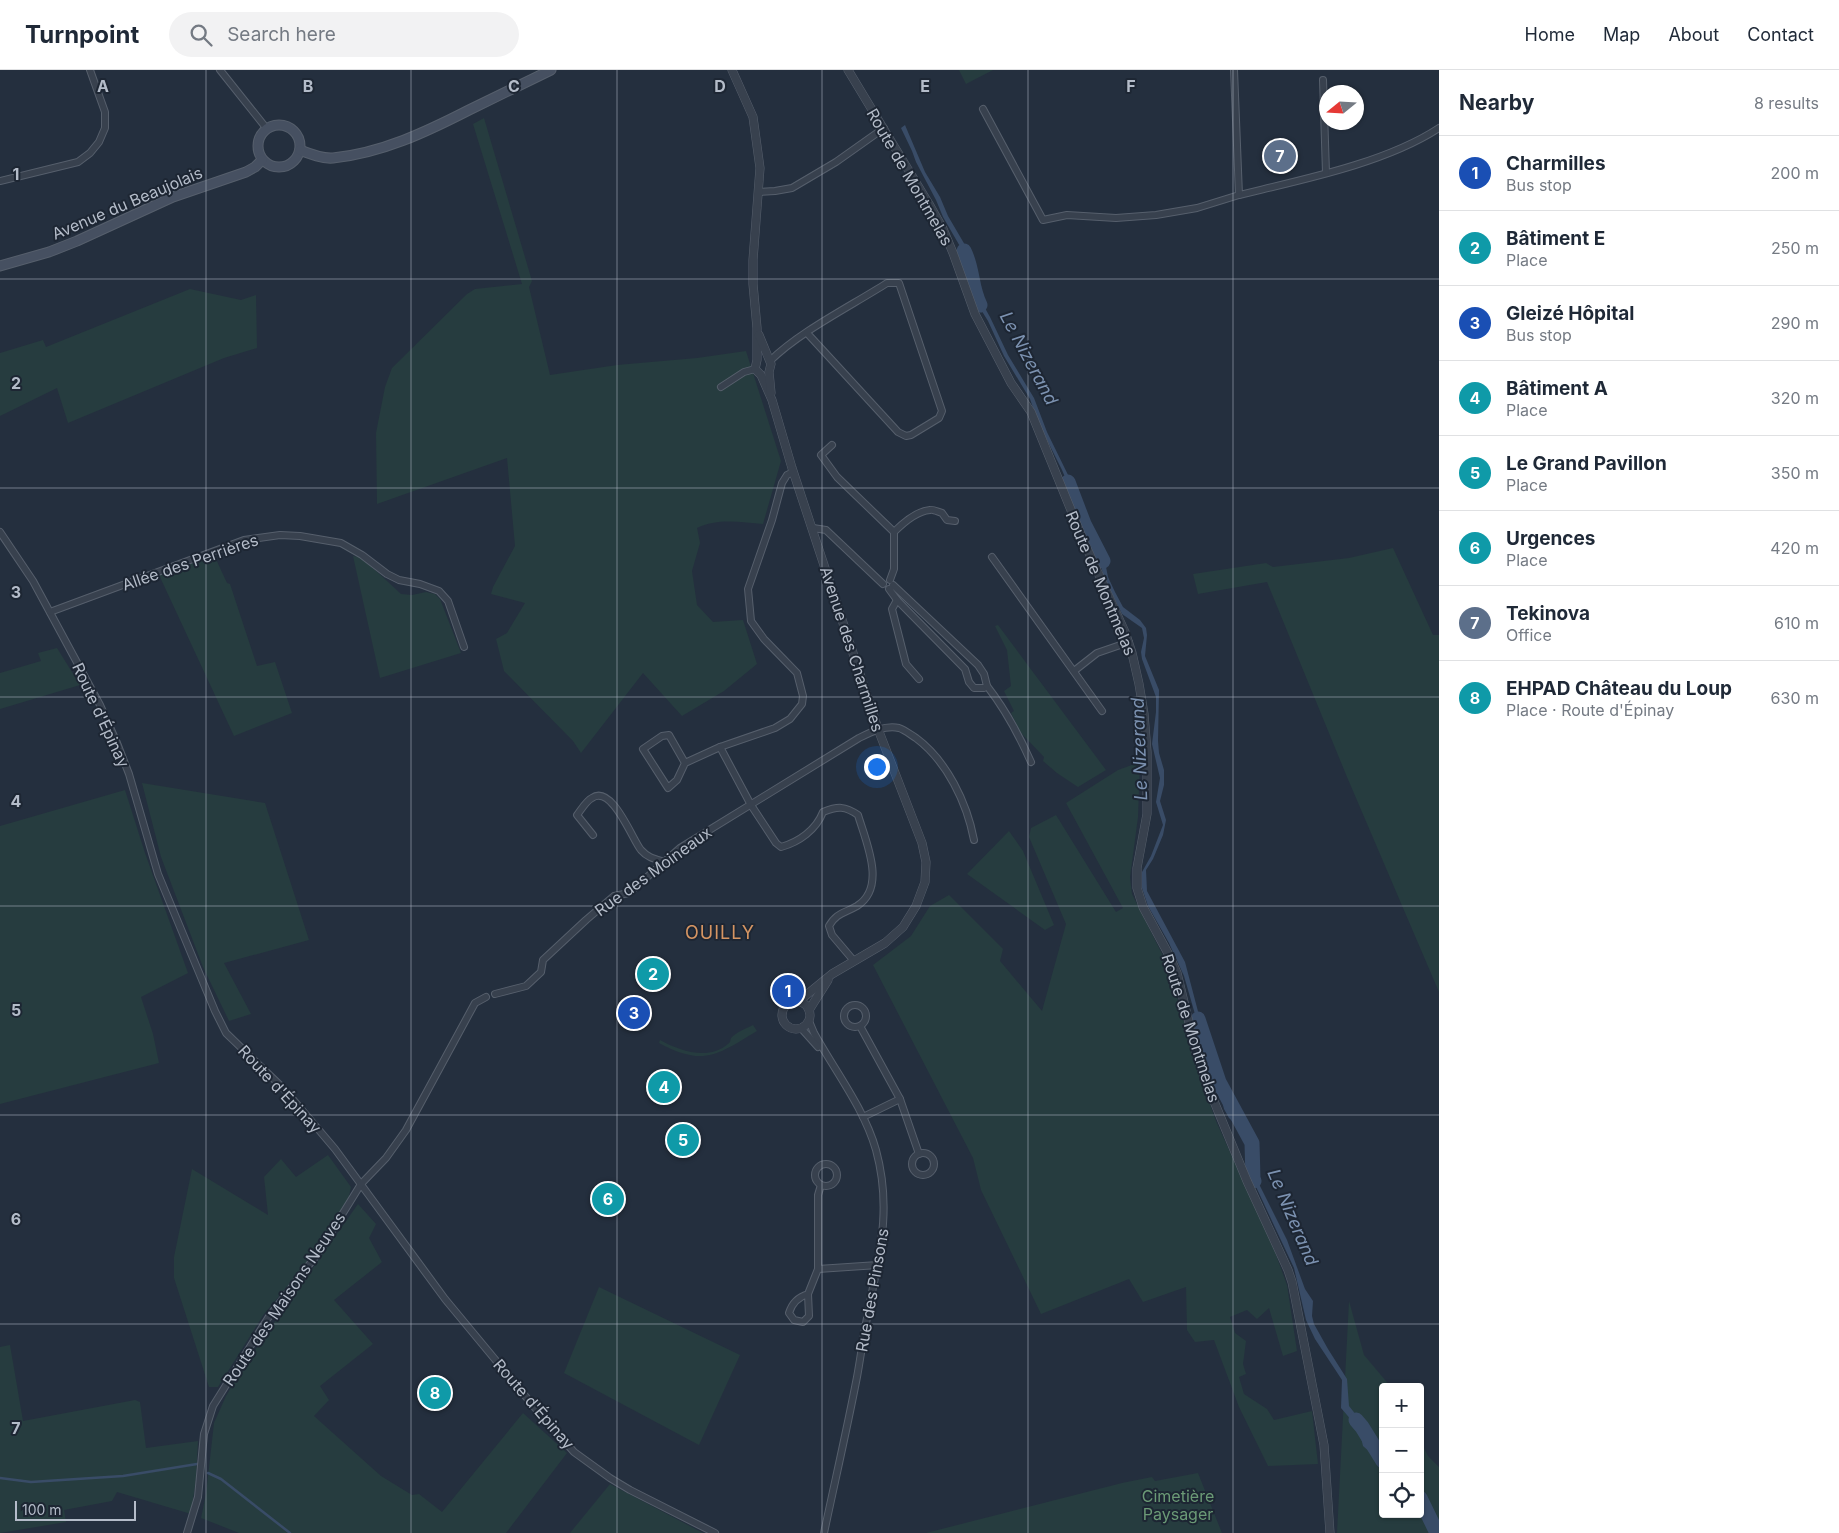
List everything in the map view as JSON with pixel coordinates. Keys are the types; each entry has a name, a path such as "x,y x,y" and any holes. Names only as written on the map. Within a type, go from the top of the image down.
{"main road":[{"path":"300,150 311,155 331,158 399,143 551,70"},
{"path":"277,125 288,127 296,133 300,141 300,150 297,158 291,164 276,168 262,160 258,149 260,137 266,129 277,125"},
{"name":"Avenue du Beaujolais","path":"0,266 50,252 173,197 246,172 262,160"}],"street":[{"path":"0,182 78,162 95,147 105,128 105,112 90,70"},
{"path":"220,70 266,129"},
{"path":"732,70 752,117 760,168 753,260 757,328 756,364 761,375 769,372 772,367 757,328"},
{"name":"Route de Montmelas","path":"848,70 943,229 975,314 1011,383 1031,412 1084,542 1129,642 1144,714 1148,773 1147,814 1137,868 1137,888 1143,907 1177,973 1196,1052 1206,1082 1292,1282 1324,1445 1330,1533"},
{"path":"1234,70 1240,196"},
{"path":"1323,80 1326,173"},
{"path":"983,109 1043,220 1067,215 1116,218 1156,215 1197,208 1326,173 1398,149 1439,128"},
{"path":"759,192 792,188 836,162 884,128"},
{"path":"769,360 807,332 886,284 899,283 942,412 939,418 911,435 906,436 898,432 807,332"},
{"path":"721,387 763,358 769,360"},
{"name":"Avenue des Charmilles","path":"769,372 772,400"},
{"name":"Avenue des Charmilles","path":"761,375 772,400 878,729 922,843 926,862 925,882 916,906 903,927 885,943 832,974 799,1000"},
{"path":"832,445 819,457 894,532"},
{"path":"685,763 669,736 662,736 643,749 668,788 677,780 685,763 720,747 775,728 790,719 802,704 803,696 797,673 764,639 752,621 748,589 772,520 782,483 787,475 794,472"},
{"path":"955,520 947,520 942,513 930,510 917,514 903,523 894,532 894,569 891,585 897,600 965,669 969,682 974,688 984,688 987,686"},
{"path":"813,528 826,530 886,588 891,585"},
{"name":"Route d'Épinay","path":"0,532 33,581 100,705 118,743 158,874 226,1033 285,1090 361,1184 445,1299 574,1452 617,1482 715,1533"},
{"name":"Allée des Perrières","path":"50,612 244,540 280,535 300,536 341,543 399,580 420,584 439,591 448,602 464,647"},
{"path":"992,556 1102,711"},
{"path":"891,585 978,665 984,674 987,686 1024,744 1031,762"},
{"path":"897,600 892,609 906,664 919,678"},
{"path":"1074,671 1097,653 1129,642"},
{"path":"878,729 900,728 923,744 938,760 960,796 974,840"},
{"name":"Rue des Moineaux","path":"495,994 526,986 541,972 543,960 586,920 614,896 629,893 680,848 859,738 878,729"},
{"path":"720,747 751,805 776,843 781,847 791,844 814,828 820,821 823,812 834,808 848,808 858,815 874,874 871,890 856,906 836,916 828,926 832,935 854,961"},
{"path":"593,835 577,815 592,797 600,796 609,800 628,824 641,849 650,858 665,862"},
{"name":"Avenue des Charmilles","path":"809,1010 832,974"},
{"path":"361,1184 386,1158 406,1130 475,1003 486,997"},
{"path":"799,1000 804,1002 809,1010 809,1021 801,1028 794,1029 788,1027 781,1012 785,1005 791,1001 799,1000"},
{"name":"Rue des Pinsons","path":"809,1021 827,1057 864,1117 875,1148 883,1183 884,1223 878,1265 852,1404 824,1533"},
{"path":"860,1026 900,1099 919,1154"},
{"name":"Rue des Pinsons","path":"801,1028 827,1057"},
{"path":"864,1117 900,1099"},
{"name":"Route des Maisons Neuves","path":"187,1533 198,1497 204,1434 213,1406 268,1318 319,1252 361,1184"},
{"path":"808,1294 818,1269 818,1195 821,1186"},
{"path":"818,1269 878,1265"}],"green space":[{"path":"959,70 993,70 966,84"},
{"path":"484,118 532,281 529,287 550,375 617,365 697,358 746,351 781,461 763,524 721,522 697,528 700,543 692,571 697,605 713,622 743,620 757,664 724,691 682,716 643,673 581,753 573,741 504,671 496,639 507,633 525,603 491,594 515,546 507,458 377,504 376,433 385,387 392,368 467,294 475,289 522,284 473,124"},
{"path":"190,289 241,300 256,295 257,348 224,358 68,423 57,388 0,416 0,353 43,340 46,347"},
{"path":"1393,548 1433,635 1439,635 1439,992 1347,777 1267,582 1198,594 1193,574 1266,563 1273,567 1349,558"},
{"path":"214,555 227,583 230,584 257,666 275,662 292,713 234,736 159,575"},
{"path":"353,556 361,557 401,594 412,595 426,592 435,594 440,599 461,653 380,678"},
{"path":"998,625 1106,770 1078,787 1043,761 1044,757 1021,733 1011,713 1014,711 1004,691 1011,686 1007,650 995,626"},
{"path":"57,648 80,685 0,709 0,673 41,661 38,653"},
{"path":"1140,762 1138,817 1130,877 1132,894 1169,968 1197,1069 1216,1121 1275,1252 1287,1285 1297,1351 1283,1356 1269,1308 1257,1319 1247,1310 1230,1317 1235,1333 1246,1341 1243,1364 1246,1374 1239,1377 1244,1394 1267,1409 1274,1420 1312,1411 1318,1464 1268,1466 1239,1407 1214,1340 1195,1342 1187,1330 1186,1287 1143,1302 1129,1279 1041,1314 981,1190 973,1158 873,965 911,936 930,906 949,895 1003,949 1000,961 1042,1011 1066,924 1029,837 1031,828 1056,815 1116,912 1123,908 1066,803 1118,770"},
{"path":"142,783 265,803 309,940 224,963 251,1014 229,1021 203,967 161,857"},
{"path":"125,790 145,853 188,973 141,997 153,1034 159,1063 0,1104 0,826"},
{"path":"1009,831 1023,851 1054,925 1045,930 967,874"},
{"path":"753,1025 757,1031 720,1052 710,1055 688,1055 659,1043 660,1040 685,1051 712,1052 729,1043 734,1035"},
{"path":"328,1155 351,1187 348,1201 317,1251 264,1314 218,1387 209,1387 174,1278 174,1257 192,1169 268,1215 264,1177 281,1159 296,1177"},
{"path":"358,1204 376,1224 369,1238 382,1262 334,1300 373,1344 320,1386 329,1400 314,1416 381,1476 412,1495 419,1494 442,1512 523,1413 567,1453 506,1533 239,1533 201,1518 206,1494 214,1423 226,1396 248,1360"},
{"path":"599,1287 740,1355 699,1445 564,1373"},
{"path":"1349,1301 1364,1355 1388,1383 1379,1383 1379,1518 1424,1518 1424,1448 1428,1456 1439,1467 1439,1533 1337,1533"},
{"path":"10,1345 23,1421 135,1400 140,1402 146,1448 198,1441 196,1479 191,1514 117,1492 112,1501 64,1510 66,1522 0,1533 0,1347"},
{"name":"Cimetière Paysager","path":"1198,1473 1222,1533 926,1533 1122,1483 1152,1477 1155,1481"},
{"path":"610,1484 703,1533 570,1533"}],"water":[{"path":"905,125 925,172 965,245 971,259 970,277 976,292 1008,355 1034,398 1047,432 1070,479 1075,502 1083,521 1094,544 1104,557 1108,577 1115,592 1123,607 1140,620 1146,628 1145,656 1159,690 1158,741 1164,770 1164,785 1160,801 1166,820 1163,835 1146,870 1147,891 1185,962 1200,1019 1208,1041 1208,1053 1218,1072 1229,1108 1250,1132 1256,1144 1258,1155 1256,1178 1287,1240 1305,1289 1313,1301 1312,1316 1314,1324 1347,1379 1349,1406 1365,1426 1372,1444 1379,1454 1379,1464 1363,1446 1359,1429 1341,1408 1342,1380 1315,1339 1306,1320 1294,1268 1251,1176 1253,1153 1251,1147 1244,1132 1229,1118 1224,1109 1216,1075 1206,1057 1204,1039 1184,976 1169,943 1148,906 1142,888 1142,872 1151,856 1163,825 1156,802 1160,778 1152,744 1156,697 1142,659 1141,652 1144,638 1142,628 1122,614 1103,575 1100,559 1087,540 1073,505 1068,484 1038,422 1030,399 1004,356 988,321 975,300 966,275 967,262 965,255 943,217 901,128"},
{"path":"1424,1500 1439,1521 1439,1533 1436,1533 1424,1510"}],"waterway":[{"name":"Le Nizerand","path":"964,251 980,305"},
{"name":"Le Nizerand","path":"1068,482 1084,524 1103,561"},
{"name":"Le Nizerand","path":"1198,1019 1219,1082 1252,1143 1254,1181"},
{"name":"Le Nizerand","path":"1356,1420 1379,1455"},
{"path":"0,1478 31,1482 123,1476 197,1464"},
{"path":"208,1473 221,1479 290,1533"},
{"name":"Le Nizerand","path":"1424,1506 1437,1533"}],"place":[{"name":"Tekinova","path":"1280,156"},
{"name":"Bâtiment E","path":"653,974"},
{"name":"Charmilles","path":"788,991"},
{"name":"Gleizé Hôpital","path":"634,1013"},
{"name":"Bâtiment A","path":"664,1087"},
{"name":"Le Grand Pavillon","path":"683,1140"},
{"name":"Urgences","path":"608,1199"},
{"name":"EHPAD Château du Loup","path":"435,1393"}],"district":[{"name":"OUILLY","path":"720,932"}]}
